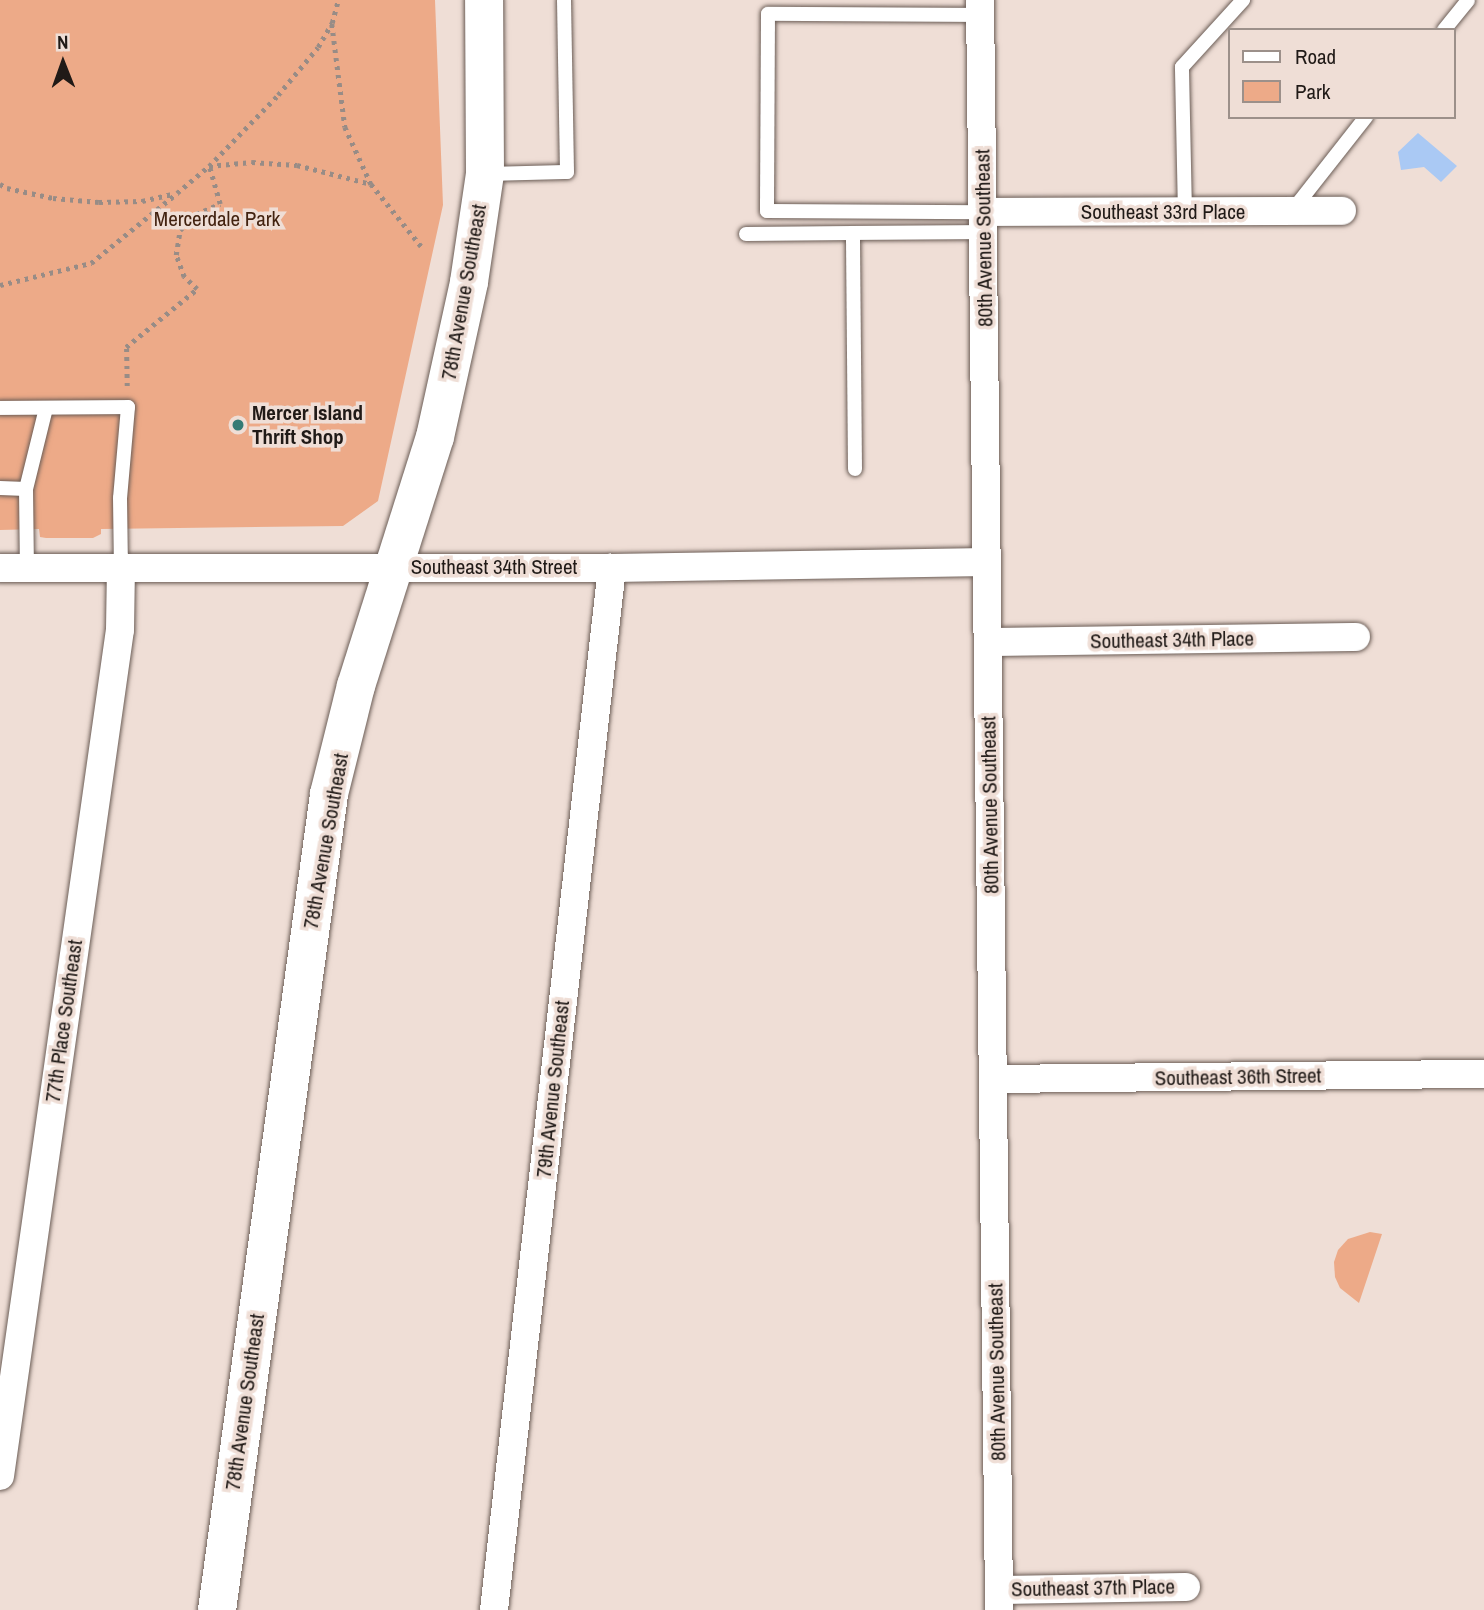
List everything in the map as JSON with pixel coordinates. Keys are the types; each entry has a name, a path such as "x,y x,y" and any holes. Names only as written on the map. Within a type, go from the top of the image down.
{"street":[{"name":"78th Avenue Southeast","path":"217,1610 329,794 356,686 435,437 469,282 485,174 484,0"},
{"name":"80th Avenue Southeast","path":"980,7 1000,1600"},
{"name":"Southeast 33rd Place","path":"984,222 1185,213 1342,211"},
{"name":"Southeast 34th Street","path":"13,568 612,568 987,562"},
{"name":"77th Place Southeast","path":"0,1476 120,629 121,566"},
{"name":"79th Avenue Southeast","path":"494,1610 612,568"},
{"name":"Southeast 34th Place","path":"989,642 1356,637"},
{"name":"Southeast 36th Street","path":"993,1079 1484,1074"},
{"name":"Southeast 37th Place","path":"1000,1600 1186,1587"}],"lane":[{"path":"485,174 567,172 564,0"},
{"path":"1185,213 1182,68 1243,0"},
{"path":"1446,28 1468,0"},
{"path":"980,7 768,14 767,211 984,222"},
{"path":"1291,212 1364,119"},
{"path":"746,234 853,233 984,222"},
{"path":"853,233 855,469"},
{"path":"0,408 128,407 120,498 121,566"},
{"path":"13,568 26,489 46,408"},
{"path":"0,488 26,489"}],"path":[{"path":"0,285 91,263 177,193 209,166 278,95 318,47 332,23 338,0"},
{"path":"332,23 345,127 371,184 421,246"},
{"path":"209,166 252,162 297,165 371,184"},
{"path":"126,373 126,347 198,289 184,277 176,255 180,230 196,214 220,204 209,166"},
{"path":"0,184 52,198 99,202 142,201 177,193"}],"green space":[{"name":"Mercerdale Park","path":"0,0 435,0 443,205 378,501 343,526 101,529 101,534 93,538 40,537 39,529 0,530"},
{"path":"1370,1232 1382,1234 1359,1303 1340,1288 1335,1277 1334,1262 1338,1250 1348,1239"}],"water":[{"path":"1418,133 1457,166 1441,182 1424,167 1401,170 1398,152"}],"place":[{"name":"Mercer Island Thrift Shop","path":"238,425"}]}
